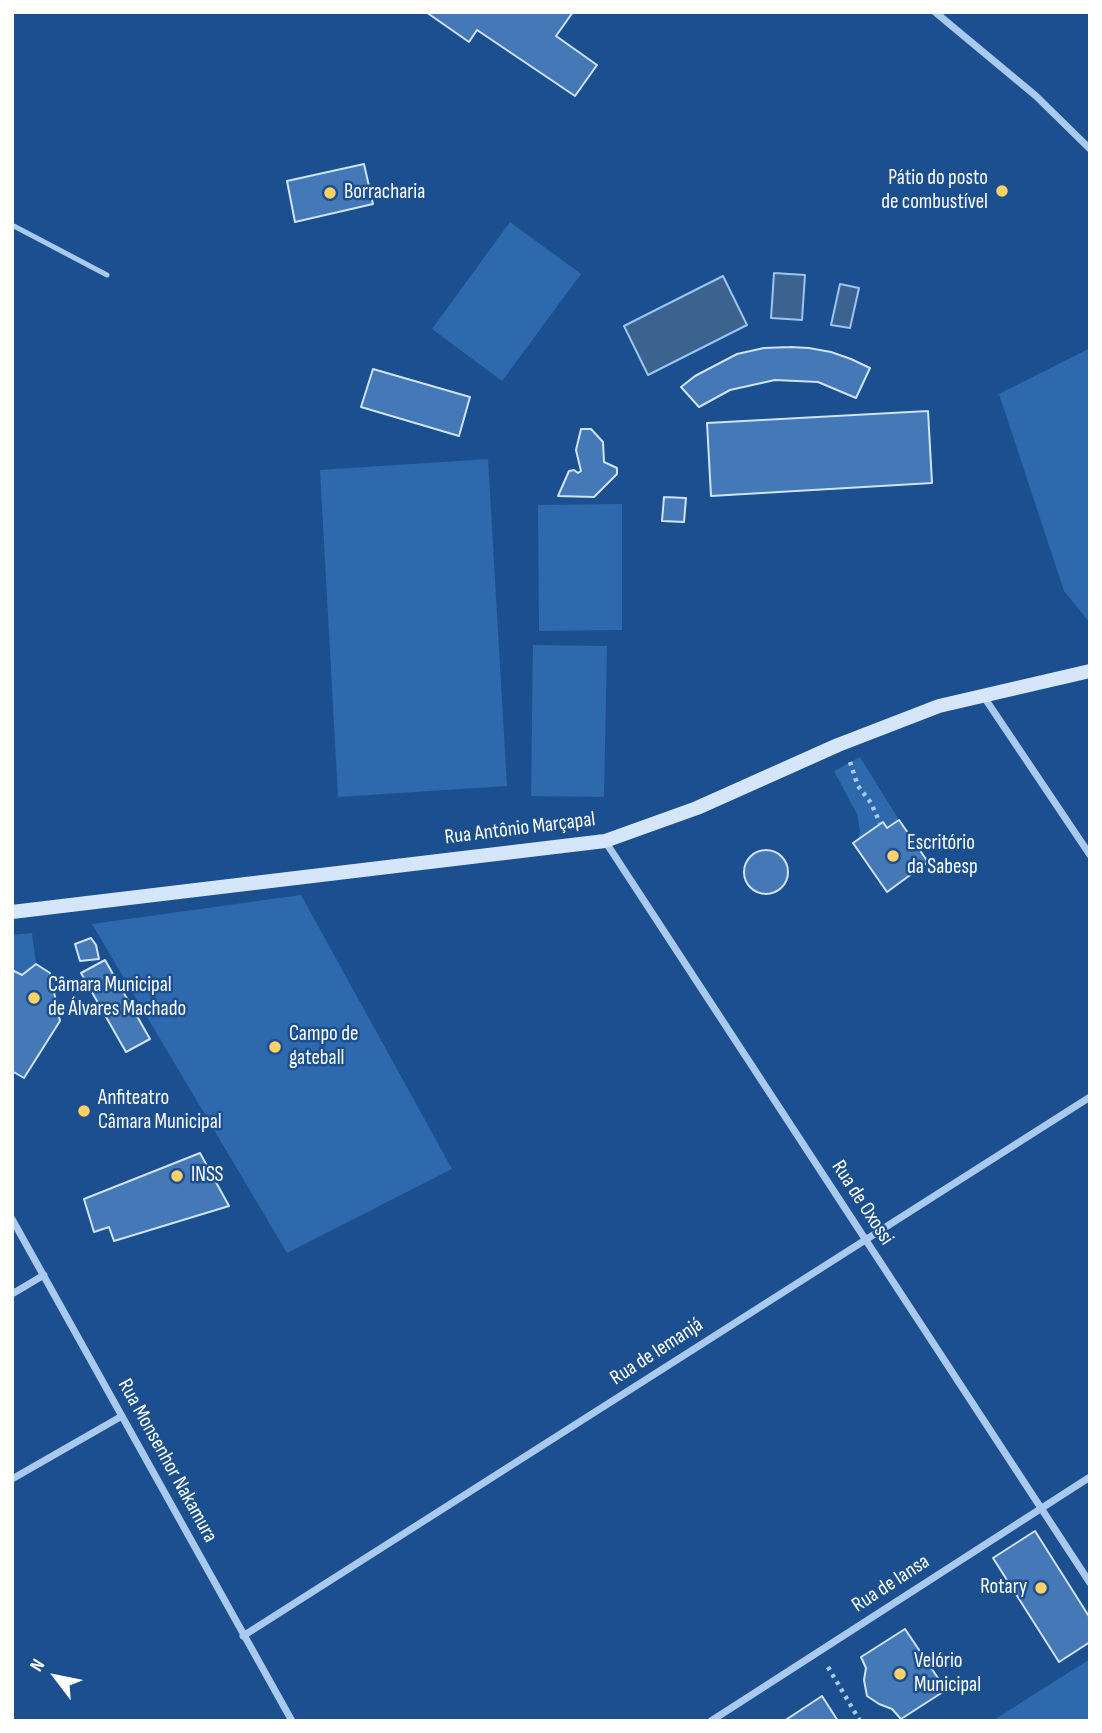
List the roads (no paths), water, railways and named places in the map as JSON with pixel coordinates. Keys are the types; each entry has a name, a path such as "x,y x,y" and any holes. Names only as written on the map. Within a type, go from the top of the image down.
{"main road":[{"name":"Rua Antônio Marçapal","path":"12,912 605,841 697,807 939,706 1090,671"}],"street":[{"path":"935,12 1036,96 1090,149"},
{"path":"984,696 1090,855"},
{"name":"Rua de Oxossi","path":"605,841 1090,1583"},
{"name":"Rua de Iemanjá","path":"243,1636 1090,1097"},
{"name":"Rua Monsenhor Nakamura","path":"12,1219 292,1721"},
{"path":"12,1294 44,1275"},
{"path":"12,1479 122,1416"},
{"name":"Rua de Iansa","path":"711,1721 1090,1477"}],"lane":[{"path":"12,225 107,275"}],"place":[{"name":"Pátio do posto de combustível","path":"1002,191"},
{"name":"Borracharia","path":"330,193"},
{"name":"Escritório da Sabesp","path":"893,856"},
{"name":"Câmara Municipal de Álvares Machado","path":"34,998"},
{"name":"Campo de gateball","path":"275,1047"},
{"name":"Anfiteatro Câmara Municipal","path":"84,1111"},
{"name":"INSS","path":"177,1176"},
{"name":"Rotary","path":"1041,1588"},
{"name":"Velório Municipal","path":"900,1674"}]}
